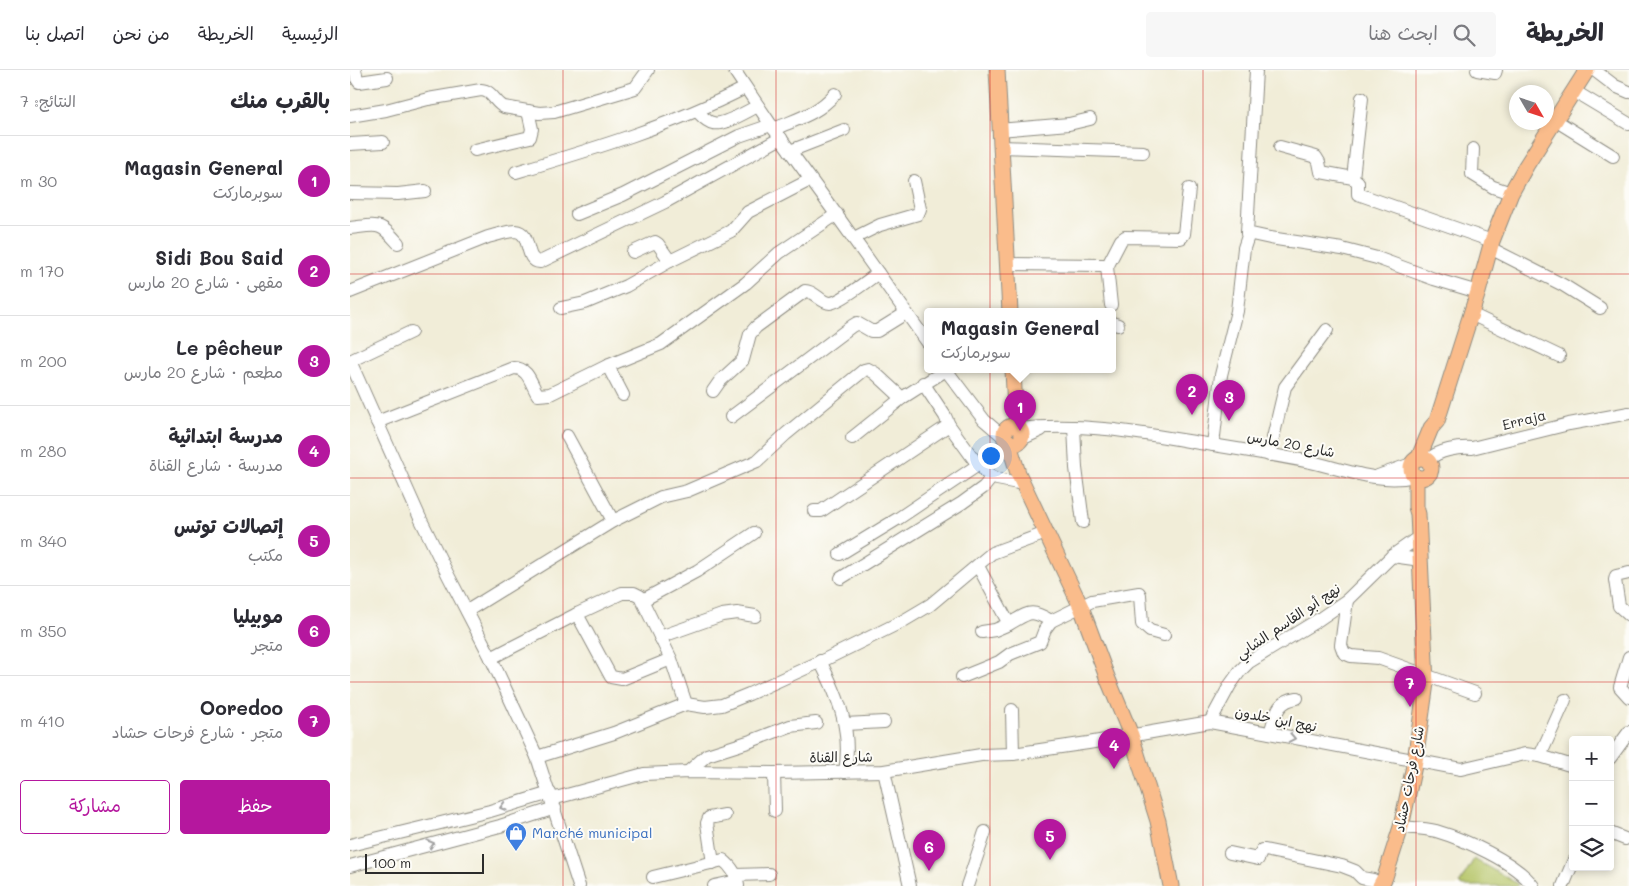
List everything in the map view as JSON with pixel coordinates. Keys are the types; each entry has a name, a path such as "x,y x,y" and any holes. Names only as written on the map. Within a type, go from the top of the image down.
{"main road":[{"path":"997,70 1010,308"},
{"path":"1422,467 1438,430 1437,421 1478,292 1491,244 1511,192 1587,70"},
{"path":"1013,373 1015,409 1014,463 1081,607 1130,735 1158,821 1171,886"},
{"name":"شارع فرحات حشاد","path":"1374,884 1390,863 1401,827 1415,761 1426,683 1421,560 1416,508 1422,467"}],"street":[{"path":"355,70 359,82 387,78"},
{"path":"350,116 368,114 428,99 482,90 491,93 499,104 504,107 539,113 554,112 635,88 648,70"},
{"path":"734,70 775,131 837,214 924,338"},
{"path":"1213,445 1219,386 1236,317 1244,248 1248,236 1256,70"},
{"path":"1477,70 1495,73 1496,70"},
{"path":"1594,70 1615,86 1629,92"},
{"path":"516,172 581,153 697,111 746,88"},
{"path":"1574,91 1629,124"},
{"path":"350,292 488,237 512,231 518,231 524,236 532,260 540,262 665,202 775,131 816,112 835,94"},
{"path":"1353,178 1362,98"},
{"path":"697,111 708,121 717,123 726,121 758,106"},
{"path":"474,150 530,137 532,132 528,111"},
{"path":"999,130 1069,124 1090,119"},
{"path":"1555,120 1613,156"},
{"path":"790,151 844,130"},
{"path":"577,214 637,189 738,136 775,131"},
{"path":"350,144 383,142"},
{"path":"1000,147 1143,152"},
{"path":"1280,147 1316,157 1321,172 1353,178 1358,182 1357,191 1361,196 1491,244 1600,308"},
{"path":"1473,149 1472,174 1494,187 1511,192"},
{"path":"561,308 585,303 610,293 731,231 748,212 810,180"},
{"path":"854,238 880,225 918,214 920,209 914,181"},
{"path":"1111,305 1107,268 1121,240 1125,237 1181,238 1184,234 1189,189"},
{"path":"350,193 398,194 425,191"},
{"path":"377,422 514,368 520,368 525,371 538,394 550,394 607,366 661,344 746,283 780,253 837,214"},
{"path":"350,228 380,226 386,229 398,243"},
{"path":"1247,232 1270,238 1342,249 1377,258 1434,279 1478,292"},
{"path":"633,252 655,242 670,261"},
{"path":"1007,264 1103,265 1107,268"},
{"path":"714,391 720,381 743,360 750,334 776,311 805,291 811,292 827,302 833,302 858,288 878,273"},
{"path":"732,417 857,323 871,332 877,331 906,313"},
{"path":"1471,314 1558,356"},
{"path":"1269,455 1285,387 1327,330"},
{"path":"411,332 350,361 424,526 491,658 537,757 579,886"},
{"path":"607,366 623,395"},
{"path":"467,611 613,521 661,496 687,491 757,461 786,434 864,370 868,369 876,373 902,398"},
{"path":"852,438 902,398 941,373"},
{"path":"948,373 984,420 1014,435"},
{"path":"923,384 949,425 978,465 992,477 1005,482 1023,482"},
{"name":"Erraja","path":"1422,467 1464,454 1472,448 1569,424 1629,413"},
{"path":"814,511 820,511 949,425"},
{"name":"شارع 20 مارس","path":"1014,435 1050,427 1152,435 1397,480 1422,467"},
{"path":"1074,428 1082,522"},
{"path":"567,436 613,521"},
{"path":"840,554 899,518 978,465"},
{"path":"841,578 962,503 984,487 992,477"},
{"path":"643,600 697,571 754,533"},
{"path":"537,757 614,733 686,704 705,707 722,705 749,694 903,621 930,605 992,553 1046,533"},
{"name":"نهج أبو القاسم الشابي","path":"1210,722 1230,685 1249,662 1347,600 1392,556 1419,537"},
{"path":"1392,556 1421,560"},
{"path":"978,566 1009,624"},
{"path":"1629,573 1616,576 1615,580 1619,606 1629,615"},
{"path":"491,658 622,593 634,593 643,600 670,659 686,704"},
{"path":"962,677 1040,642 1045,629 1051,621 1092,601 1138,593 1140,595 1142,624 1150,631 1164,635"},
{"path":"1347,600 1341,645 1344,653 1351,656 1378,658 1475,693"},
{"path":"982,632 1009,624 1031,612 1038,613 1051,621"},
{"path":"660,637 722,615 737,613 755,616"},
{"path":"577,614 611,677 622,679 670,659"},
{"path":"1629,656 1620,686 1629,697"},
{"path":"820,661 834,688 848,737 848,755 845,772"},
{"path":"1270,733 1280,705 1287,700 1297,698"},
{"path":"1540,756 1565,700"},
{"path":"1012,710 1013,754"},
{"path":"845,724 884,722"},
{"name":"نهج ابن خلدون","path":"1130,735 1210,722 1461,769 1525,754 1540,756 1569,765"},
{"path":"688,772 707,755 790,726 816,723"},
{"path":"1614,753 1629,732"},
{"name":"شارع القناة","path":"552,800 633,776 656,772 774,773 884,771 981,756 1013,754 1130,735"},
{"path":"884,771 910,886"},
{"path":"774,773 775,811"},
{"path":"350,845 490,811 552,800"},
{"path":"350,866 500,826 552,800"},
{"path":"712,863 707,823 709,818 725,815"},
{"path":"1401,827 1434,830 1494,855 1528,880 1533,886"},
{"path":"966,886 985,832"},
{"path":"1614,835 1625,839"},
{"path":"1230,853 1258,859 1262,850 1265,850 1342,866 1355,871 1362,878 1374,884"},
{"path":"654,876 724,860 730,865 737,881"},
{"path":"1563,886 1569,871"},
{"path":"714,886 769,874"}],"green space":[{"path":"1474,859 1518,884 1517,886 1463,886 1459,884"}],"place":[{"name":"Sidi Bou Said","path":"1192,415"},
{"name":"Le pêcheur","path":"1229,421"},
{"name":"Magasin General","path":"1020,431"},
{"name":"Ooredoo","path":"1410,707"},
{"name":"مدرسة ابتدائية","path":"1114,769"},
{"name":"Marché municipal","path":"516,852"},
{"name":"إتصالات توتس","path":"1050,860"},
{"name":"موبيليا","path":"929,871"}]}
